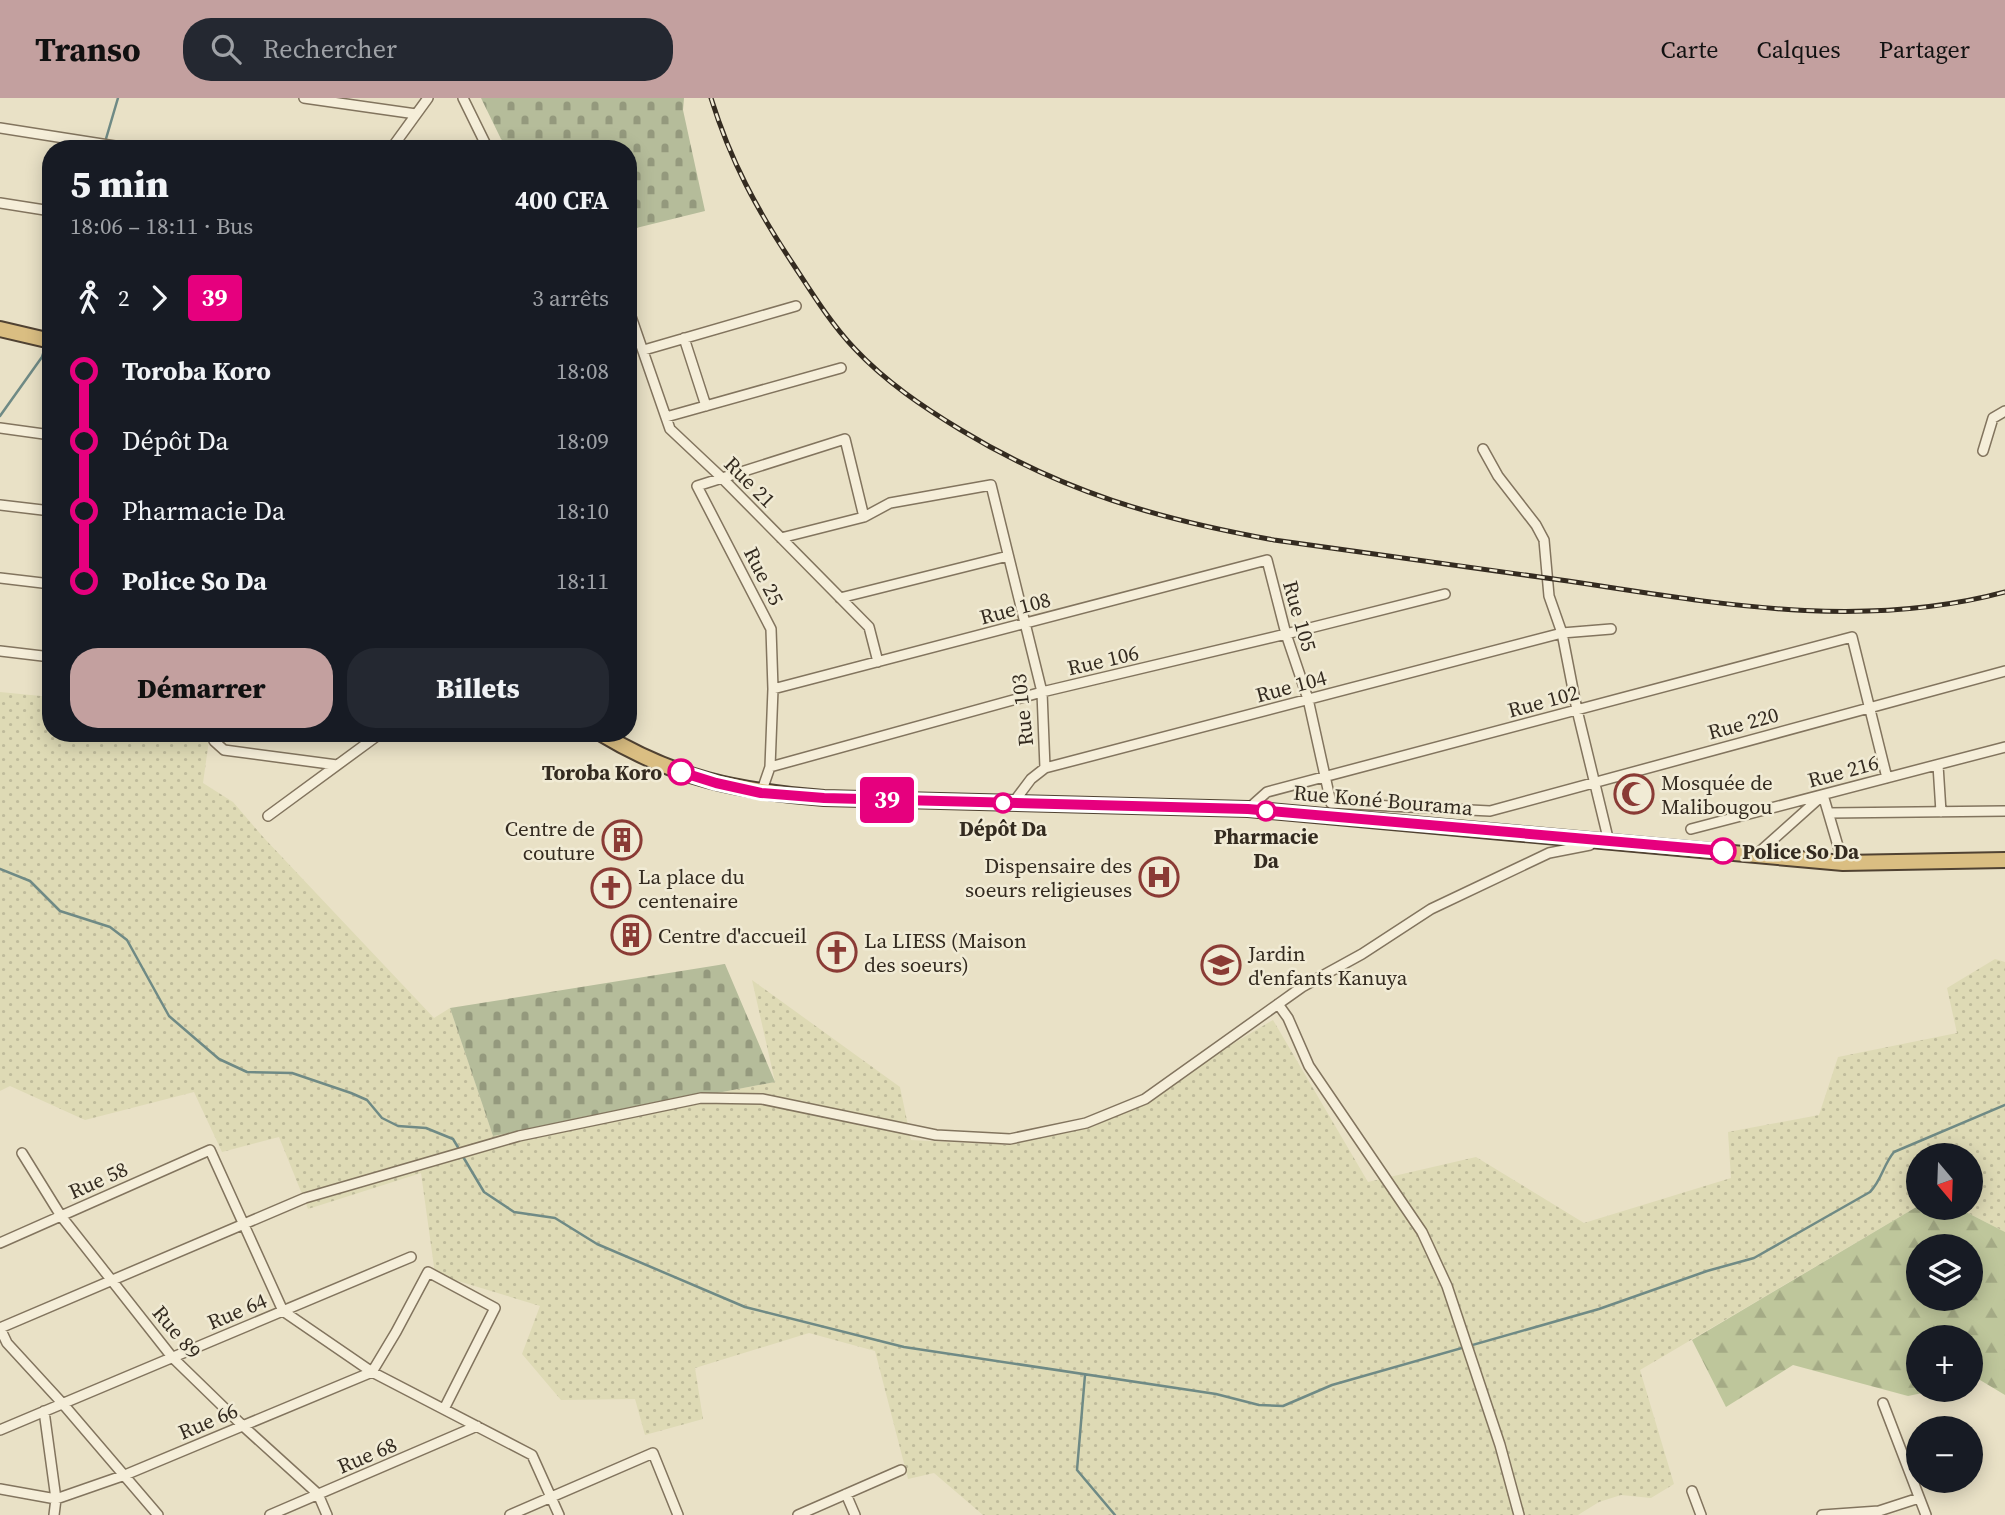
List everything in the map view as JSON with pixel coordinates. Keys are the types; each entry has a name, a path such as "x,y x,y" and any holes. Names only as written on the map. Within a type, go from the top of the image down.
{"highway":[{"path":"0,329 42,339"},
{"name":"Rue Koné Bourama","path":"617,742 659,765 716,783 761,793 824,798 1248,809 1843,863 2005,860"}],"street":[{"path":"304,98 416,114"},
{"path":"397,140 428,98"},
{"path":"463,98 481,140"},
{"path":"0,128 77,140"},
{"path":"0,203 42,210"},
{"path":"643,350 796,306"},
{"name":"Rue 21","path":"637,333 670,429 869,627 878,662"},
{"path":"684,338 706,405"},
{"path":"667,416 841,368"},
{"path":"1983,451 1993,418 2005,411"},
{"path":"0,428 42,434"},
{"path":"721,477 845,439 864,517 781,538"},
{"path":"158,1515 7,1343 0,1328 305,1198 519,1136 701,1097 762,1099 936,1135 1010,1139 1086,1123 1145,1098 1302,988 1362,954 1431,909 1549,853 1564,848 1609,842 1577,710 1562,633 1549,596 1544,540 1536,525 1498,476 1483,449"},
{"name":"Rue 25","path":"721,477 697,486 771,629 773,689 770,767 761,793"},
{"name":"Rue 103","path":"864,517 890,503 990,485 1042,692 1045,768"},
{"path":"0,505 42,510"},
{"path":"840,598 1008,556"},
{"name":"Rue 108","path":"773,689 1266,560"},
{"name":"Rue 105","path":"1266,560 1286,635 1308,699 1331,803"},
{"path":"0,578 42,583"},
{"name":"Rue 106","path":"770,767 1042,692 1286,635 1445,593"},
{"name":"Rue 104","path":"1013,803 1031,779 1045,768 1562,633 1611,629"},
{"name":"Rue 102","path":"1248,809 1267,792 1852,637 1869,707"},
{"path":"0,651 42,656"},
{"name":"Rue 220","path":"1331,803 1490,811 2005,671"},
{"path":"1869,707 1887,778"},
{"path":"218,742 224,750 337,765"},
{"path":"268,816 369,742"},
{"name":"Rue 216","path":"1691,829 2005,747"},
{"path":"1938,765 1941,812"},
{"path":"1758,854 1823,795 1843,863"},
{"path":"1829,813 2005,811"},
{"path":"1278,1004 1288,1018 1309,1066 1422,1232 1447,1286 1500,1445 1519,1515"},
{"name":"Rue 58","path":"0,1242 210,1150 243,1224"},
{"name":"Rue 89","path":"22,1153 61,1216 172,1357 318,1494 327,1515"},
{"path":"243,1224 283,1311 372,1371 532,1455 559,1515"},
{"name":"Rue 64","path":"0,1430 411,1257"},
{"path":"372,1371 428,1272 495,1308 444,1409"},
{"name":"Rue 66","path":"56,1499 125,1475 372,1371"},
{"path":"1883,1403 1926,1515"},
{"path":"44,1411 56,1499 54,1515"},
{"name":"Rue 68","path":"270,1515 477,1426"},
{"path":"510,1515 653,1453 678,1515"},
{"path":"798,1515 901,1470"},
{"path":"0,1489 56,1499"},
{"path":"1692,1491 1701,1515"},
{"path":"846,1494 855,1515"},
{"path":"1822,1515 1879,1511 1919,1497"}],"shaded area":[{"path":"0,692 42,696 42,742 209,742 203,783 233,802 434,1018 450,1008 493,1136 775,1082 752,980 900,1087 911,1140 1007,1145 1095,1126 1273,1020 1368,1182 1476,1157 1584,1223 1731,1178 1728,1132 1819,1115 1838,1057 1957,1033 1947,988 1995,959 2005,962 2005,1232 1982,1220 1983,1143 1906,1143 1906,1213 1640,1370 1674,1484 1651,1498 1621,1495 1599,1502 1578,1515 983,1515 934,1473 908,1479 875,1351 809,1333 695,1368 703,1419 645,1435 635,1399 561,1400 522,1354 540,1306 435,1274 421,1173 308,1209 279,1137 222,1152 194,1092 85,1120 10,1086 0,1091"}],"green space":[{"path":"481,98 684,98 683,110 705,211 637,228 637,140 501,139"},
{"path":"725,964 775,1082 493,1136 450,1008"},
{"path":"1906,1213 1906,1220 1982,1220 2005,1232 2005,1395 1983,1382 1983,1325 1906,1325 1906,1395 1793,1365 1726,1407 1692,1340"}],"waterway":[{"path":"106,140 118,98"},
{"path":"0,416 42,357"},
{"path":"0,869 30,881 60,911 110,927 127,940 169,1016 219,1059 247,1072 292,1073 351,1093 367,1100 382,1118 398,1126 426,1128 453,1139 459,1149"},
{"path":"462,1155 484,1192 514,1212 555,1218 597,1244 745,1307 904,1347 1216,1394 1259,1405 1283,1406 1332,1385 1599,1309 1707,1271 1754,1258 1870,1192 1894,1152 2005,1105"},
{"path":"1085,1375 1077,1470 1115,1515"}],"railway":[{"path":"711,98 727,143 756,204 815,297 855,349 892,383 947,421 999,452 1074,487 1190,523 1274,540 1732,604 1787,609 1896,610 1951,604 2005,592"}],"bus line":[{"name":"39","path":"681,772 761,793 824,798 1248,809 1723,851"}],"place":[{"name":"Toroba Koro","path":"681,772"},
{"name":"Mosquée de Malibougou","path":"1634,794"},
{"name":"Dépôt Da","path":"1003,803"},
{"name":"Pharmacie Da","path":"1266,811"},
{"name":"Centre de couture","path":"622,840"},
{"name":"Police So Da","path":"1723,851"},
{"name":"Dispensaire des soeurs religieuses","path":"1159,877"},
{"name":"La place du centenaire","path":"611,888"},
{"name":"Centre d'accueil","path":"631,935"},
{"name":"La LIESS (Maison des soeurs)","path":"837,952"},
{"name":"Jardin d'enfants Kanuya","path":"1221,965"}]}
